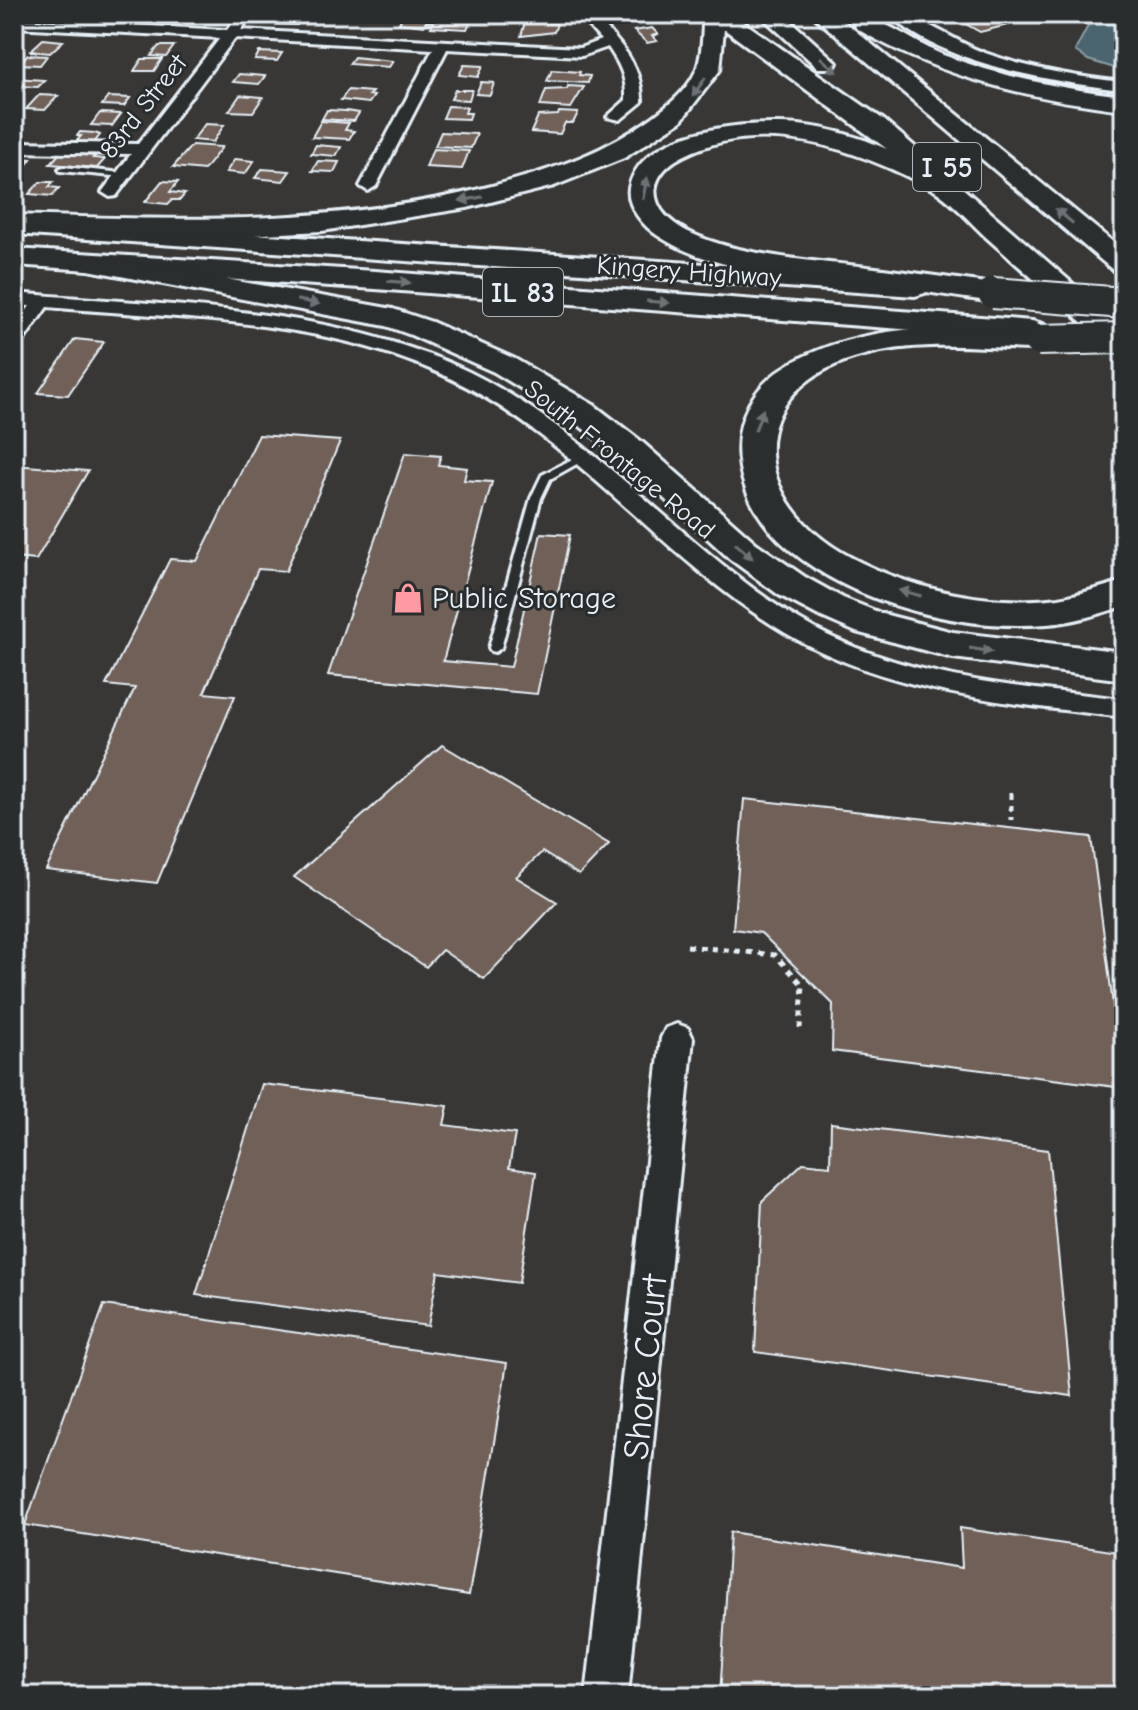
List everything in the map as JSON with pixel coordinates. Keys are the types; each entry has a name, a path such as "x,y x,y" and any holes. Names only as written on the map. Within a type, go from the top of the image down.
{"main road":[{"path":"717,14 875,125 1124,344"},
{"path":"14,225 266,227 358,220 485,197 534,184 609,156 677,113 700,88 716,58 717,14"},
{"name":"I 55","path":"770,14 1124,319"},
{"name":"I 55","path":"822,14 1124,265"},
{"path":"847,14 899,45 970,73 1038,91 1124,103"},
{"path":"847,14 1124,236"},
{"path":"938,183 877,151 849,142 800,132 748,132 674,149 651,169 643,184 642,201 661,225 674,234 727,253 814,269 993,293"},
{"name":"Kingery Highway","path":"14,225 1124,303"},
{"name":"Kingery Highway","path":"14,257 375,280 1035,335"},
{"path":"93,263 393,318 441,334 529,378 607,430 753,559 791,586 842,613 900,633 962,647 1034,658 1124,666"},
{"path":"1124,338 1035,335 913,339 840,352 809,366 784,383 765,405 754,432 753,460 757,489 800,540 836,565 884,586 934,599 1037,612 1084,605 1124,593"}],"street":[{"name":"83rd Street","path":"110,192 246,14"},
{"path":"585,14 610,41 633,75 634,102 615,117"},
{"path":"896,14 935,39 982,59 1045,76 1124,86"},
{"path":"14,23 582,52 610,41"},
{"path":"368,186 442,46"},
{"path":"14,147 142,149"},
{"name":"South Frontage Road","path":"14,299 277,324 390,347 483,387 545,429 729,583 781,620 835,650 942,684 1124,708"},
{"path":"14,340 42,302"},
{"name":"Shore Court","path":"607,1696 677,1038"}],"lane":[{"path":"63,169 123,175"},
{"path":"495,648 536,498 546,477 580,458"}],"path":[{"path":"1011,793 1011,820"},
{"path":"687,946 775,955 803,985 800,1028"}],"water":[{"path":"1094,14 1124,14 1124,71 1088,60 1075,51"}],"building":[{"path":"404,14 474,14 467,29 431,27 434,22 426,22 424,26 399,23"},
{"path":"948,14 987,14 1008,25 980,32"},
{"path":"277,17 302,18 297,25 272,24"},
{"path":"525,22 557,24 554,32 521,36"},
{"path":"652,28 658,34 652,36 657,41 647,43 634,31"},
{"path":"43,39 63,41 50,53 30,51"},
{"path":"159,46 174,46 166,57 151,56"},
{"path":"259,52 282,53 277,61 255,60"},
{"path":"27,55 47,56 40,65 20,64"},
{"path":"354,57 393,61 389,67 349,64"},
{"path":"142,59 162,59 154,71 134,71"},
{"path":"464,65 483,66 478,77 459,75"},
{"path":"552,70 590,76 588,83 547,81"},
{"path":"239,74 265,76 259,84 233,82"},
{"path":"14,78 45,80 38,87 14,86"},
{"path":"481,82 494,83 490,95 476,94"},
{"path":"568,86 584,87 571,108 540,106 546,90 567,89"},
{"path":"348,90 372,92 369,95 374,96 369,103 341,100"},
{"path":"455,90 472,90 469,100 451,99"},
{"path":"39,95 58,96 45,110 26,109"},
{"path":"240,95 263,97 253,112 229,111"},
{"path":"108,97 130,98 124,106 102,105"},
{"path":"448,106 467,107 465,113 471,113 469,119 443,118"},
{"path":"327,110 359,113 354,121 322,119"},
{"path":"559,112 578,113 573,123 565,123 560,134 531,132 538,116 558,115"},
{"path":"100,113 121,114 112,126 91,125"},
{"path":"321,121 349,123 345,130 354,131 349,139 312,137"},
{"path":"205,124 224,125 213,142 193,140"},
{"path":"80,132 100,135 93,144 75,143 81,136 77,136"},
{"path":"441,132 477,134 471,148 435,146"},
{"path":"192,145 222,147 204,170 173,167"},
{"path":"316,145 341,147 336,156 311,154"},
{"path":"433,149 469,151 462,169 426,167"},
{"path":"60,153 105,159 97,168 50,164"},
{"path":"14,158 31,159 20,173 14,173"},
{"path":"235,159 254,161 245,174 226,172"},
{"path":"318,161 339,162 334,172 312,171"},
{"path":"262,169 290,171 283,181 255,178"},
{"path":"162,181 178,182 170,192 185,194 180,200 172,200 168,204 145,202"},
{"path":"40,182 53,182 49,187 59,188 52,196 29,194"},
{"path":"75,339 104,342 68,395 38,393"},
{"path":"259,435 340,441 286,571 258,569 204,693 235,696 157,883 46,870 135,688 106,685 170,559 197,561"},
{"name":"Public Storage","path":"405,453 441,456 438,465 467,468 464,480 492,482 443,661 511,667 541,533 570,535 537,694 328,675"},
{"path":"14,465 88,471 36,560 14,558"},
{"path":"442,745 609,844 579,875 542,852 516,877 557,902 484,979 442,950 426,967 294,877"},
{"path":"744,799 1091,837 1124,1088 832,1051 833,1004 761,933 733,929"},
{"path":"262,1084 448,1106 444,1125 515,1134 509,1168 536,1172 519,1283 438,1272 428,1326 196,1295"},
{"path":"831,1123 1048,1150 1072,1396 755,1352 762,1201 803,1163 830,1166"},
{"path":"104,1305 507,1363 469,1595 25,1525"},
{"path":"960,1528 1124,1553 1124,1696 720,1696 730,1532 962,1568"}],"waterway":[{"path":"14,36 17,31"}],"place":[{"name":"Public Storage","path":"408,598"}]}
